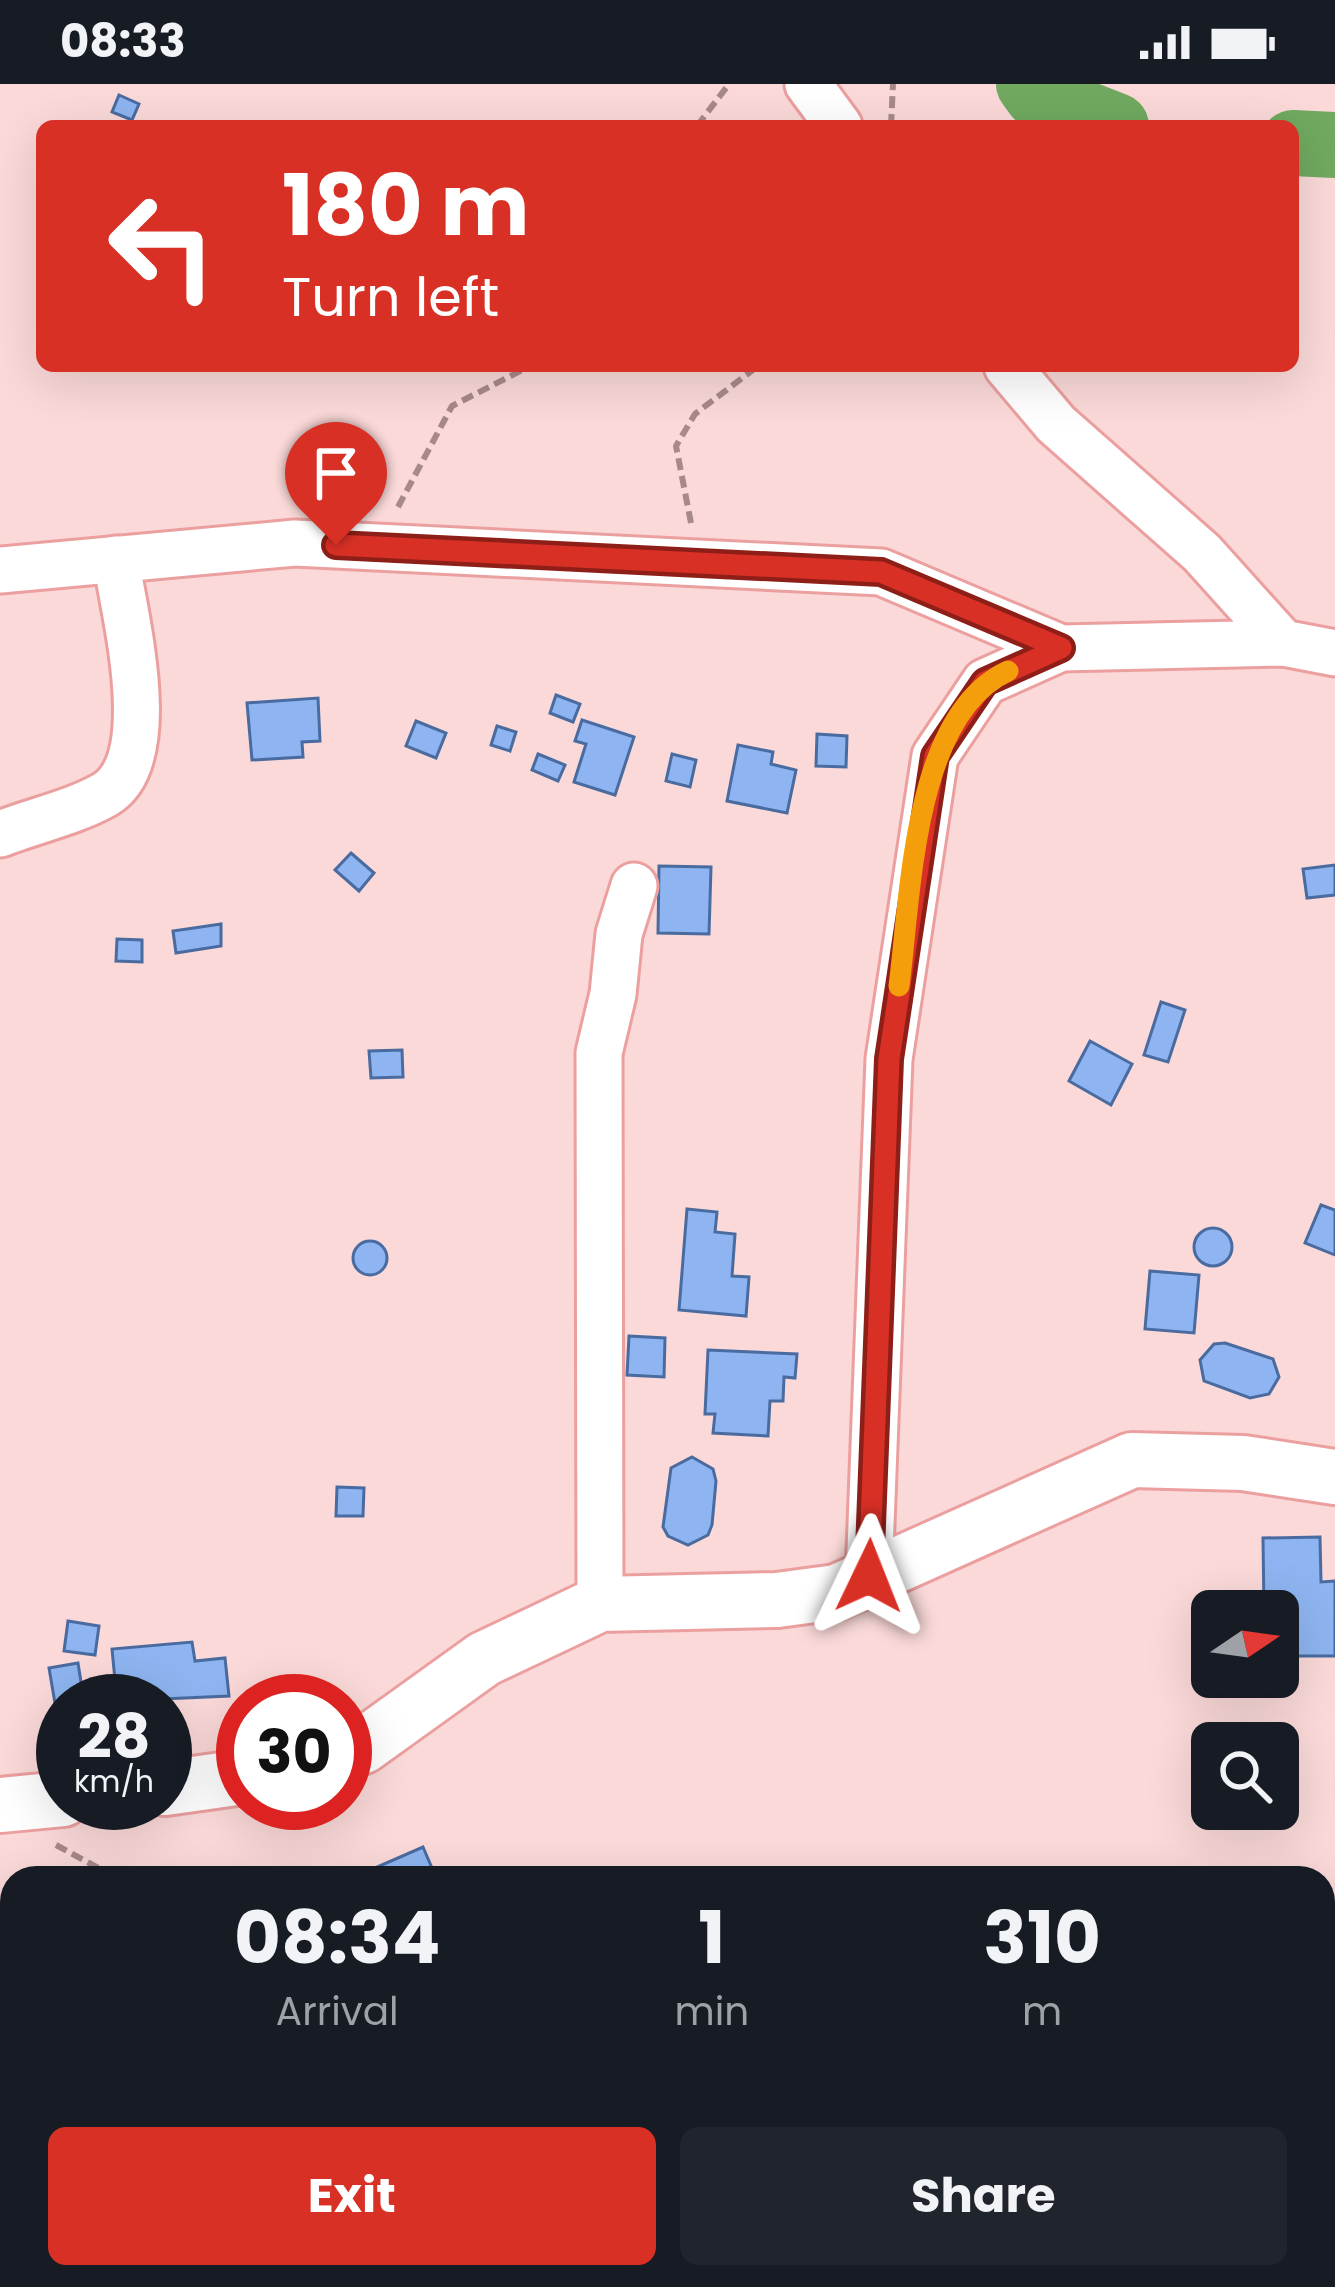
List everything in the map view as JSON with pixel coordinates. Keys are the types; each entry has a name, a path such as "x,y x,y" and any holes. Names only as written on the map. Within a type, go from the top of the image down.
{"street":[{"path":"808,84 835,120"},
{"path":"1012,372 1056,424 1202,553 1283,643"},
{"path":"0,570 295,544 881,572 1061,648"},
{"path":"0,834 110,792 130,761 139,718 116,559"},
{"path":"869,1576 889,1059 935,756 985,682 1061,648 1283,643 1335,653"},
{"path":"600,1604 598,1053 613,994 619,934 634,886"},
{"path":"372,1740 484,1659 600,1604 777,1600 837,1592 1132,1460 1243,1463 1335,1478"},
{"path":"0,1805 36,1802"}],"path":[{"path":"702,120 729,84"},
{"path":"891,120 893,84"},
{"path":"376,547 452,406 518,372"},
{"path":"699,565 676,446 695,414 750,372"}],"building":[{"path":"119,95 139,104 132,120 112,112"},
{"path":"556,695 580,704 573,722 550,713"},
{"path":"318,698 320,741 302,742 303,757 252,760 247,703"},
{"path":"582,720 634,737 615,795 574,782 586,744 575,741"},
{"path":"416,721 446,733 436,758 406,746"},
{"path":"497,726 516,732 510,751 491,745"},
{"path":"817,734 847,736 846,767 816,766"},
{"path":"738,745 773,752 771,764 796,770 787,813 727,801"},
{"path":"538,754 565,765 558,781 532,770"},
{"path":"672,754 696,760 690,787 666,781"},
{"path":"351,853 374,873 359,891 335,870"},
{"path":"1335,865 1335,895 1307,898 1303,869"},
{"path":"659,866 711,867 709,934 658,933"},
{"path":"221,924 221,946 176,953 173,931"},
{"path":"117,939 142,940 142,962 116,961"},
{"path":"1161,1002 1185,1010 1168,1062 1144,1055"},
{"path":"1090,1041 1132,1064 1111,1105 1069,1081"},
{"path":"402,1050 403,1077 371,1078 369,1051"},
{"path":"1321,1205 1335,1210 1335,1255 1305,1243"},
{"path":"687,1209 717,1212 715,1232 735,1234 732,1276 749,1277 746,1316 679,1310"},
{"path":"1213,1228 1227,1233 1232,1247 1227,1261 1213,1266 1199,1261 1194,1247 1199,1233"},
{"path":"370,1241 382,1246 387,1258 382,1270 370,1275 358,1270 353,1258 358,1246"},
{"path":"1150,1271 1199,1275 1194,1333 1145,1329"},
{"path":"629,1336 665,1338 664,1377 627,1375"},
{"path":"1225,1343 1273,1359 1279,1377 1269,1394 1250,1398 1204,1381 1200,1360 1214,1344"},
{"path":"708,1350 797,1354 795,1378 784,1377 783,1401 770,1401 768,1436 713,1433 715,1414 705,1414"},
{"path":"692,1457 713,1469 716,1481 708,1535 688,1545 668,1536 663,1527 671,1468"},
{"path":"337,1487 364,1488 363,1516 336,1516"},
{"path":"1320,1537 1321,1582 1335,1581 1335,1656 1299,1656 1299,1590 1264,1590 1263,1538"},
{"path":"68,1621 99,1626 95,1655 64,1651"},
{"path":"192,1642 195,1661 225,1658 227,1674 216,1674 216,1697 192,1698 192,1674 114,1674 112,1649"},
{"path":"78,1663 80,1674 50,1674 49,1668"},
{"path":"423,1847 431,1866 379,1866"}],"waterway":[{"path":"1029,84 1037,95 1101,120"},
{"path":"1299,143 1335,145"}],"slow traffic":[{"path":"899,986 935,756 985,682 1008,671"}],"route":[{"path":"336,545 881,572 926,588 966,612 1061,648 985,682 935,756 889,1059 869,1576"}]}
